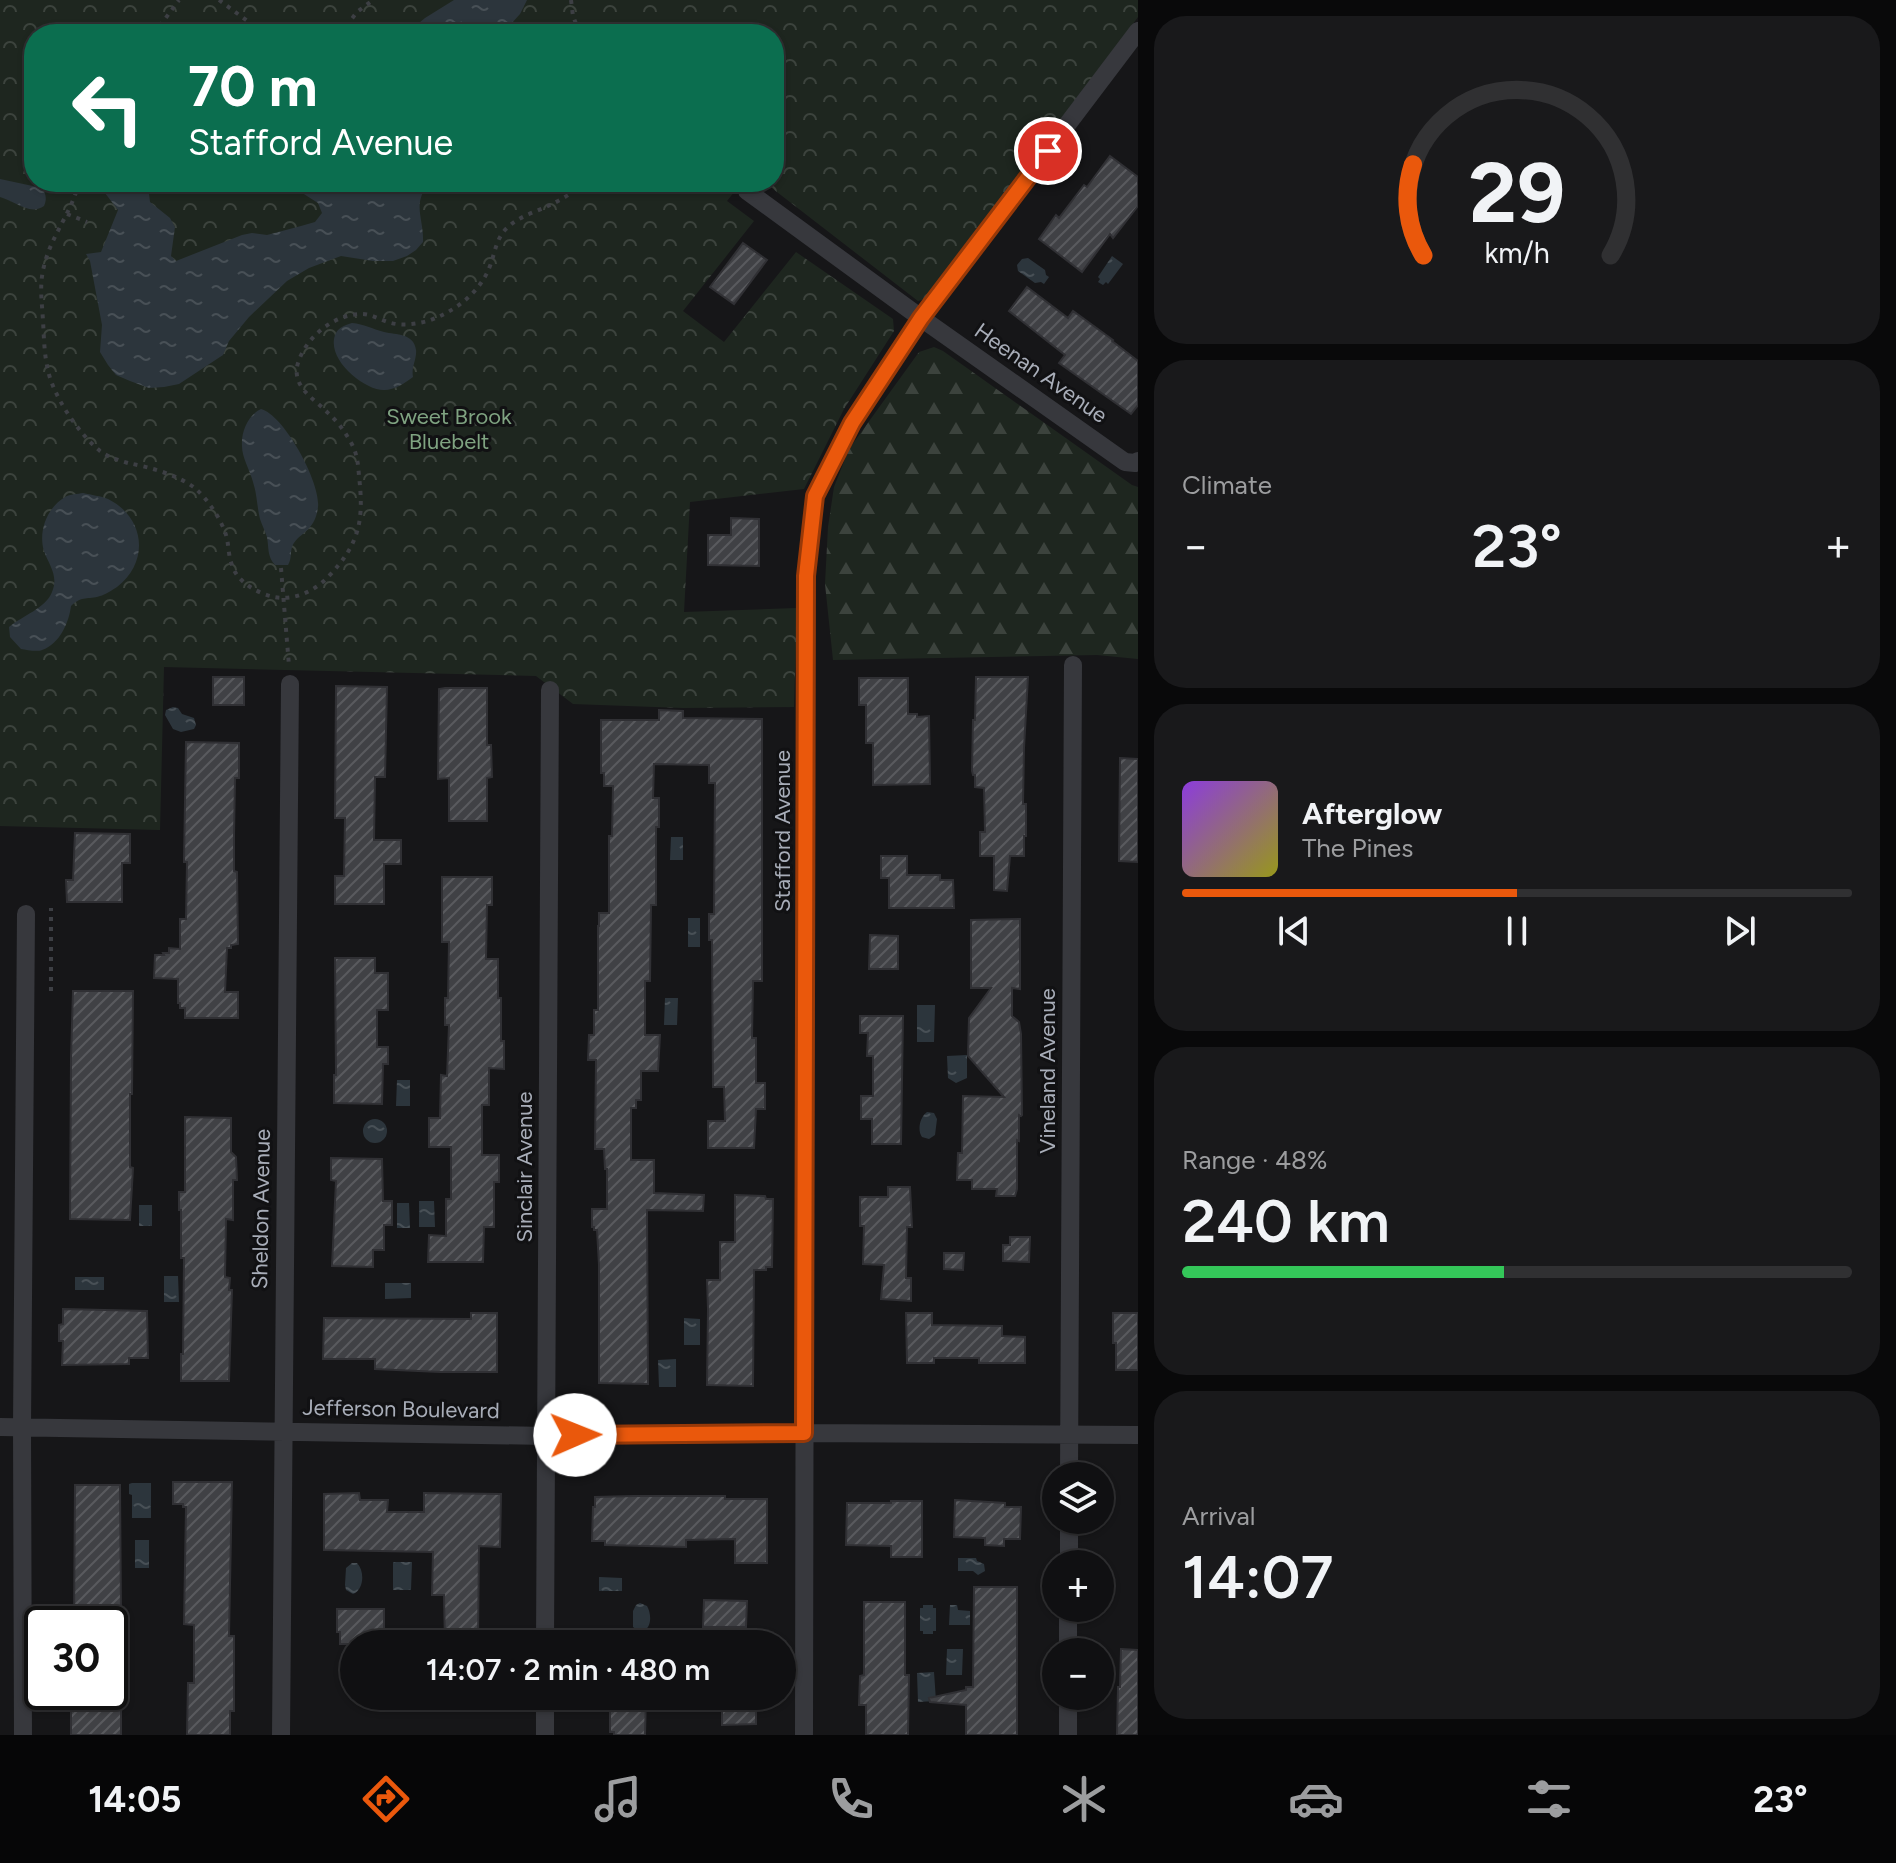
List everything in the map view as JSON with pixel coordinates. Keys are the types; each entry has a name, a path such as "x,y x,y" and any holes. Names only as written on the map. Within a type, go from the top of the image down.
{"street":[{"name":"Stafford Avenue","path":"804,1735 808,563 815,496 852,423 921,318 1138,31"},
{"name":"Heenan Avenue","path":"748,192 1125,462 1136,462"},
{"name":"Vineland Avenue","path":"1069,1462 1073,665"},
{"name":"Sheldon Avenue","path":"281,1735 290,684"},
{"name":"Sinclair Avenue","path":"545,1630 550,690"},
{"path":"23,1735 26,914"},
{"name":"Jefferson Boulevard","path":"0,1427 547,1436 804,1433 1138,1435"},
{"path":"545,1710 545,1735"},
{"path":"1068,1710 1068,1735"}],"path":[{"path":"161,24 179,0"},
{"path":"219,0 251,24"},
{"path":"348,24 373,0"},
{"path":"571,0 576,24"},
{"path":"76,192 49,249 41,278 45,353 54,391 89,441 102,452 173,477 196,490 224,529 236,574 262,593 283,598 312,590 330,575 352,546 361,515 362,496 355,451 341,427 309,396 297,378 297,368 308,343 326,327 347,317 362,314 391,323 415,324 443,314 478,288 505,230 571,192"},
{"path":"67,214 87,222"},
{"path":"281,568 290,684"},
{"path":"51,908 51,991"}],"green space":[{"name":"Sweet Brook Bluebelt","path":"0,0 1138,0 1138,17 930,298 918,301 777,192 784,192 784,24 24,24 24,192 734,192 727,201 754,221 683,311 724,342 796,252 893,319 894,331 844,409 804,489 690,502 684,612 797,608 794,707 683,708 573,704 536,676 164,667 160,830 0,826"},
{"path":"934,347 1138,487 1138,659 1097,655 833,660 825,584 834,487 849,449 919,352"}],"water":[{"path":"454,0 527,0 511,24 418,24"},
{"path":"0,179 24,184 24,192 44,192 46,201 39,209 28,209 0,197"},
{"path":"150,192 150,202 170,218 175,227 171,256 176,261 242,235 267,235 315,222 322,213 318,203 301,192 423,192 420,204 423,242 407,256 393,261 341,256 309,268 287,281 249,317 229,341 223,355 179,384 149,388 116,375 100,352 102,325 86,254 101,252 118,210 105,193"},
{"path":"1112,256 1123,264 1108,284 1103,285 1098,282 1098,277"},
{"path":"1028,258 1045,270 1049,277 1044,284 1035,283 1018,271 1017,265"},
{"path":"352,323 412,340 416,350 413,377 384,390 375,389 356,378 340,362 334,342 339,329"},
{"path":"261,409 280,423 290,436 314,482 317,496 316,516 310,527 294,542 288,565 275,565 271,558 242,450 246,424"},
{"path":"83,493 108,499 130,517 139,540 135,565 117,587 102,595 79,600 71,606 68,619 54,643 37,651 21,649 10,637 9,627 45,603 54,586 54,576 42,543 43,528 53,507 65,497"},
{"path":"173,707 194,718 194,729 181,732 173,729 165,715 166,710"},
{"path":"671,837 683,837 683,860 670,860"},
{"path":"688,918 700,918 700,947 688,947"},
{"path":"665,998 678,998 677,1025 664,1025"},
{"path":"917,1005 935,1005 934,1042 917,1042"},
{"path":"967,1055 967,1078 956,1083 948,1078 947,1056"},
{"path":"397,1080 410,1080 410,1106 396,1106"},
{"path":"927,1112 934,1113 937,1119 935,1135 929,1139 922,1137 920,1131 921,1120"},
{"path":"375,1119 386,1126 387,1131 380,1142 375,1143 364,1136 363,1131 370,1120"},
{"path":"419,1201 434,1201 435,1227 419,1227"},
{"path":"397,1203 409,1203 410,1228 397,1228"},
{"path":"139,1205 152,1205 152,1226 139,1226"},
{"path":"164,1276 178,1276 179,1302 164,1302"},
{"path":"75,1277 104,1277 104,1290 75,1290"},
{"path":"385,1283 411,1283 411,1298 385,1299"},
{"path":"684,1318 700,1319 700,1345 684,1345"},
{"path":"676,1359 676,1387 659,1387 658,1360"},
{"path":"151,1483 151,1518 132,1518 129,1484"},
{"path":"135,1540 149,1540 149,1568 135,1568"},
{"path":"958,1558 976,1558 984,1564 985,1571 978,1575 973,1571 958,1571"},
{"path":"393,1562 412,1562 411,1590 393,1590"},
{"path":"352,1563 360,1566 362,1575 361,1585 353,1594 346,1590 345,1585 346,1568"},
{"path":"599,1577 622,1578 622,1591 599,1591"},
{"path":"636,1605 647,1606 650,1614 645,1630 633,1627"},
{"path":"923,1605 936,1608 936,1631 933,1634 920,1631 920,1608"},
{"path":"950,1605 957,1605 958,1610 970,1611 970,1625 949,1625"},
{"path":"947,1649 963,1649 962,1675 946,1675"},
{"path":"934,1672 936,1701 918,1702 917,1673"}],"building":[{"path":"1110,156 1138,177 1138,206 1113,238 1110,234 1082,272 1039,239 1056,215 1059,218"},
{"path":"743,243 767,260 734,304 710,287"},
{"path":"1027,287 1068,318 1073,311 1138,361 1138,405 1131,414 1059,363 1065,355 1009,311"},
{"path":"731,518 759,519 759,566 708,565 708,535 731,535"},
{"path":"213,677 244,677 244,705 213,705"},
{"path":"976,677 1028,677 1023,804 1026,804 1026,836 1024,856 1010,856 1007,891 994,890 994,856 980,856 980,832 985,832 984,788 975,787 972,771"},
{"path":"859,678 908,678 908,714 929,716 930,784 873,785 873,743 866,743 866,705 859,705"},
{"path":"336,686 387,687 385,777 375,777 374,840 401,840 401,864 384,864 384,904 335,904 335,876 344,876 345,818 335,818"},
{"path":"487,688 487,745 491,745 492,777 487,778 487,821 449,821 449,778 438,779 439,689"},
{"path":"659,710 683,711 683,718 762,719 762,981 753,981 752,1038 756,1038 756,1083 765,1083 765,1109 756,1109 754,1148 708,1148 708,1121 725,1121 724,1087 713,1087 709,914 714,914 715,783 709,783 709,765 654,764 653,798 659,798 659,827 656,827 656,905 651,905 650,981 645,981 645,1035 660,1035 658,1071 641,1071 641,1100 636,1100 636,1108 631,1108 631,1160 654,1160 654,1193 704,1195 703,1211 647,1210 648,1384 599,1383 599,1265 592,1209 607,1209 607,1169 604,1149 595,1149 596,1060 588,1060 589,1035 594,1035 594,1010 598,1010 599,913 609,913 609,836 612,836 613,786 604,786 604,773 601,773 601,720 659,720"},
{"path":"186,742 239,743 234,836 238,944 227,948 225,992 238,992 238,1018 185,1018 185,1008 180,1008 178,1003 178,979 154,978 155,955 169,953 169,948 180,949 180,919 186,919"},
{"path":"1120,758 1138,759 1138,862 1119,861"},
{"path":"75,833 130,834 130,863 122,863 122,902 67,902 66,880 73,880"},
{"path":"881,856 907,856 907,875 940,875 940,880 953,880 954,908 889,908 889,878 881,878"},
{"path":"442,877 492,877 492,905 487,905 486,959 498,959 504,1069 489,1068 489,1105 482,1105 482,1155 499,1155 499,1182 494,1182 494,1227 484,1227 483,1262 428,1262 429,1235 446,1236 446,1199 451,1199 451,1147 429,1147 429,1118 440,1118 441,1075 447,1076 449,1025 445,1025 445,998 448,998 449,942 442,942"},
{"path":"1020,919 1020,989 1012,988 1012,1016 1019,1022 1021,1034 1022,1115 1019,1115 1017,1140 1017,1189 1015,1196 996,1196 997,1189 972,1189 972,1180 957,1180 958,1153 962,1153 963,1096 1004,1097 968,1056 969,1018 991,988 971,988 971,920"},
{"path":"870,935 898,936 898,969 869,969"},
{"path":"335,958 375,958 375,973 388,973 388,1010 377,1010 377,1047 388,1047 388,1064 383,1064 382,1104 334,1103"},
{"path":"73,991 133,991 130,1220 70,1219"},
{"path":"860,1016 903,1016 901,1144 872,1144 872,1119 861,1119 861,1096 873,1096 873,1056 867,1056 868,1033 860,1033"},
{"path":"185,1117 231,1118 231,1152 236,1157 237,1180 233,1180 233,1220 226,1219 225,1277 230,1278 229,1290 232,1290 229,1381 181,1381 184,1258 181,1258 179,1192 185,1192"},
{"path":"331,1158 382,1159 383,1201 392,1201 392,1225 384,1225 384,1250 373,1250 373,1267 332,1266 336,1181 331,1180"},
{"path":"888,1187 910,1187 912,1227 907,1227 906,1278 911,1278 911,1301 881,1299 884,1265 863,1264 864,1226 860,1226 860,1197 888,1197"},
{"path":"735,1195 773,1199 772,1267 754,1270 753,1386 707,1385 707,1280 720,1280 720,1242 735,1242"},
{"path":"1010,1237 1030,1237 1029,1262 1003,1261 1003,1245 1010,1245"},
{"path":"944,1253 964,1253 963,1270 944,1269"},
{"path":"63,1309 147,1311 148,1358 129,1358 129,1364 62,1365 63,1341 59,1341 59,1325 63,1324"},
{"path":"471,1313 497,1313 497,1372 375,1369 375,1359 323,1359 324,1318 471,1319"},
{"path":"906,1313 932,1313 932,1325 1002,1326 1002,1336 1025,1337 1025,1363 979,1363 979,1358 934,1358 934,1363 907,1363"},
{"path":"1113,1313 1138,1313 1138,1370 1116,1370"},
{"path":"173,1482 232,1482 229,1636 234,1636 234,1711 230,1711 230,1735 187,1735 188,1683 194,1683 194,1625 184,1624 186,1507 173,1504"},
{"path":"75,1485 120,1485 121,1606 74,1606"},
{"path":"359,1493 360,1500 388,1500 387,1512 424,1512 424,1493 501,1494 500,1547 479,1546 478,1630 445,1630 444,1595 432,1595 433,1552 324,1550 324,1494"},
{"path":"595,1497 767,1499 767,1563 735,1563 735,1539 686,1540 686,1547 605,1545 605,1541 592,1541"},
{"path":"955,1500 1021,1507 1020,1539 1004,1539 1004,1546 985,1545 985,1538 954,1537"},
{"path":"922,1501 922,1557 891,1557 891,1546 846,1545 847,1503"},
{"path":"974,1587 1017,1587 1017,1735 966,1735 966,1705 930,1702 929,1698 973,1687"},
{"path":"704,1600 747,1601 746,1627 703,1627"},
{"path":"864,1602 905,1602 908,1735 866,1735 866,1705 859,1705 860,1676 864,1675"},
{"path":"337,1609 384,1609 384,1630 337,1632"},
{"path":"1121,1649 1138,1650 1138,1735 1117,1735"},
{"path":"71,1710 121,1710 121,1735 71,1735"},
{"path":"610,1710 646,1710 645,1735 614,1735 610,1732"},
{"path":"722,1710 756,1710 756,1724 722,1725"}],"route":[{"path":"575,1435 804,1433 806,576 815,496 852,423 921,318 1048,151"}]}
